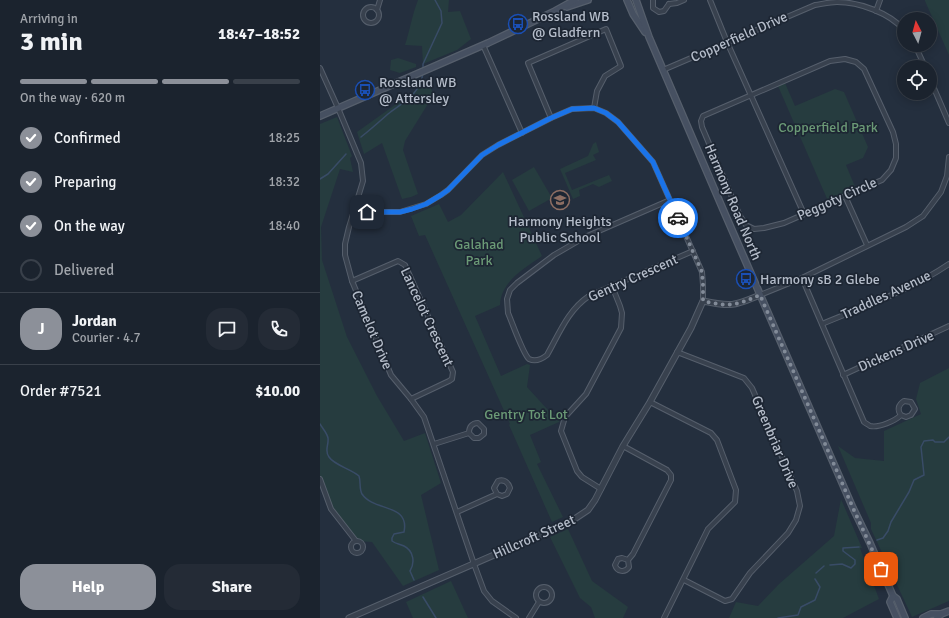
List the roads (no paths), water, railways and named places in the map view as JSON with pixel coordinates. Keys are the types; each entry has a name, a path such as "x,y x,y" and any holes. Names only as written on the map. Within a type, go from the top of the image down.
{"main road":[{"path":"320,116 483,45 575,0"},
{"path":"555,11 588,0"},
{"name":"Harmony Road North","path":"627,0 633,14 649,37"},
{"name":"Harmony Road North","path":"636,0 649,37 760,295 893,596 897,599 905,618"},
{"name":"Harmony Road North","path":"893,596 890,602 897,618"},
{"path":"923,618 931,614 939,616 949,611"}],"street":[{"path":"377,10 380,0"},
{"path":"653,0 652,8 659,12 664,11 668,2 677,3 684,0"},
{"path":"710,0 727,42 804,214"},
{"path":"876,11 880,0"},
{"name":"Copperfield Drive","path":"663,70 815,5 836,2 852,4 885,14 897,22"},
{"path":"551,118 528,63 606,29 621,66 605,76 597,91 594,108"},
{"path":"483,45 522,133"},
{"name":"Peggoty Circle","path":"845,59 856,62 864,69 893,132 896,144 896,158 891,170 882,180 845,196 784,223 754,229 746,225 740,216 702,127 701,121 703,116 830,61 845,59"},
{"name":"Camelot Drive","path":"320,68 361,163 363,181 345,244 345,255 352,281 391,375 424,417 484,591 492,601 516,618"},
{"path":"937,95 949,123"},
{"path":"355,212 400,212 426,204 448,190 482,155 490,150 551,118 572,109 594,108 606,113 618,122 653,162 702,272 703,301 722,305 735,305 802,278 866,245 906,227 922,216 941,192 948,177 949,157"},
{"path":"845,196 866,245"},
{"name":"Gentry Crescent","path":"670,200 577,240 554,255 513,286 508,294 506,307 528,358 536,360 544,358 547,355 575,307 589,296 693,251"},
{"name":"Lancelot Crescent","path":"352,281 398,261 405,265 453,372 452,379 449,381 411,399"},
{"name":"Traddles Avenue","path":"822,324 899,291 936,273 949,264"},
{"path":"802,278 864,422 870,426 878,425 888,422 901,415 909,416 913,414 914,406 911,402 906,401 900,405 899,410 901,415"},
{"path":"601,489 582,477 577,471 561,431 565,417 586,394 621,328 622,313 612,286"},
{"name":"Hillcroft Street","path":"349,618 570,522 588,510 696,319 703,301"},
{"name":"Dickens Drive","path":"843,374 949,326"},
{"name":"Greenbriar Drive","path":"677,352 744,378 752,388 797,491 800,506 796,520 788,533 750,573 732,599 725,601 684,580"},
{"path":"650,402 711,433 717,440 736,490 735,502 708,529 664,618"},
{"path":"434,444 469,433"},
{"path":"623,446 666,470 671,475 671,480 633,554 628,560"},
{"path":"320,479 331,509 356,541"},
{"path":"457,512 497,494"},
{"path":"544,587 549,589 552,596 551,601 546,603 539,602 536,596 538,591 544,587"},
{"path":"529,618 539,602"}],"waterway":[{"path":"423,69 423,64 442,23 441,11 435,0"},
{"path":"361,137 415,92 422,80 423,72"},
{"path":"320,179 328,174 346,154"},
{"path":"320,424 327,436 327,452 331,460 359,476 361,492 367,500 397,512 402,516 404,532 394,534 392,541 404,546 412,554 413,564 410,571 414,580"},
{"path":"877,540 883,538 888,531 891,522 909,492 914,480 924,475 921,447 924,441 933,440 935,442 944,442 949,437"},
{"path":"830,565 842,564 851,568 855,564 855,560 843,551 843,548 859,547"},
{"path":"816,573 824,566"},
{"path":"778,618 798,615 801,607 815,600 820,587 815,579"},
{"path":"423,597 436,618"}],"place":[{"name":"Rossland WB @ Gladfern","path":"518,24"},
{"name":"Rossland WB @ Attersley","path":"365,90"},
{"name":"Harmony Heights Public School","path":"560,200"},
{"name":"Harmony sB 2 Glebe","path":"746,279"}],"park label":[{"name":"Copperfield Park","path":"828,127"},
{"name":"Galahad Park","path":"479,252"},
{"name":"Gentry Tot Lot","path":"526,414"}]}
